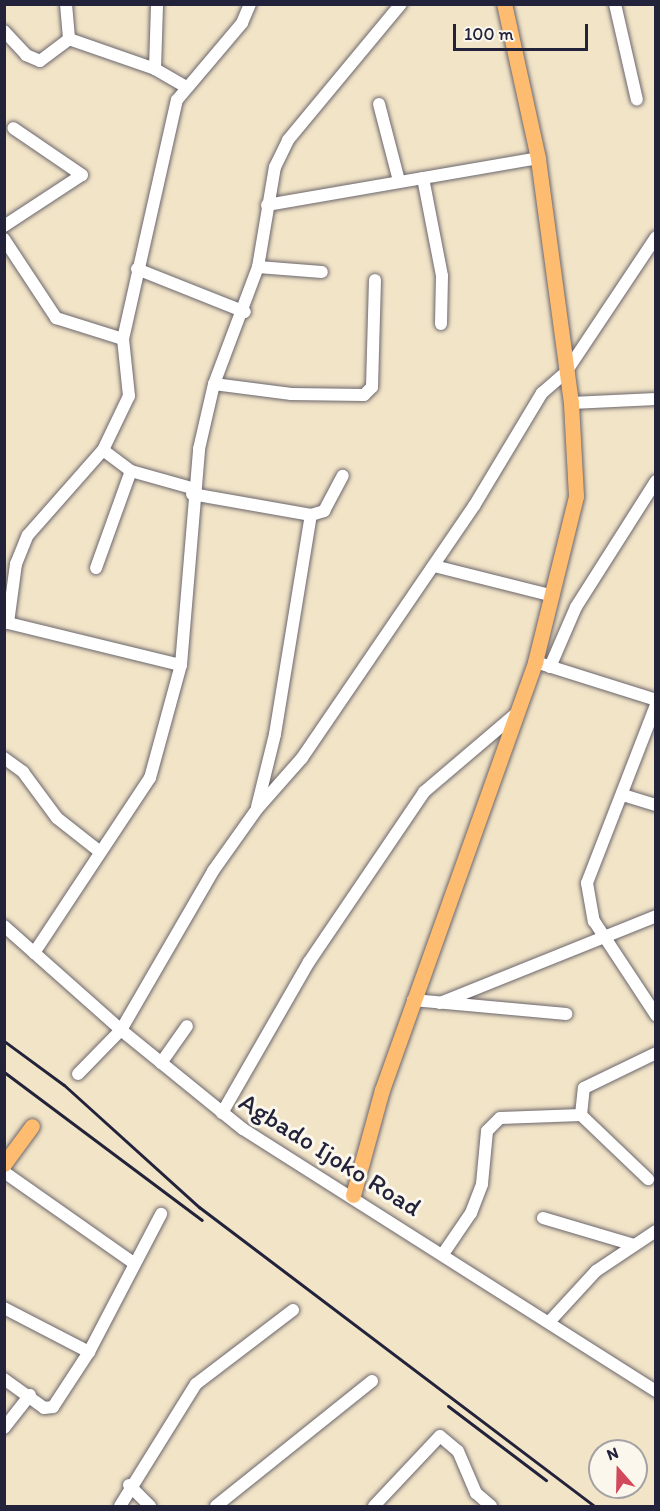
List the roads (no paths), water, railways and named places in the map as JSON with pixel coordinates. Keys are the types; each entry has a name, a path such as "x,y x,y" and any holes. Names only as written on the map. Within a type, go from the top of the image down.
{"main road":[{"path":"353,1195 413,1000 518,712 542,664 553,596 576,496 571,403 538,158 504,4"},
{"path":"4,1164 32,1126"}],"street":[{"path":"66,4 69,39"},
{"path":"155,69 157,4"},
{"path":"181,665 6,623 16,564 28,535 103,450 129,396 123,339 170,118 185,86 237,28 250,4"},
{"path":"34,953 99,850 145,793 181,665 192,491 214,384 245,312 258,267 274,167 288,140 400,4"},
{"path":"615,4 637,100"},
{"path":"4,31 26,55 40,61 69,39"},
{"path":"69,39 155,69 185,86"},
{"path":"379,104 399,181"},
{"path":"4,226 82,175 14,128"},
{"path":"267,205 538,158"},
{"path":"423,178 442,276 441,324"},
{"path":"78,1074 121,1030 257,808 302,758 434,566 542,393 566,372 656,237"},
{"path":"4,239 56,318 123,339"},
{"path":"258,267 322,272"},
{"path":"137,269 245,312"},
{"path":"214,384 291,394 364,395 372,387 375,280"},
{"path":"571,403 656,399"},
{"path":"103,450 131,471 192,491 310,515 324,511 343,476"},
{"path":"96,567 131,471"},
{"path":"656,481 542,664 656,700"},
{"path":"257,808 278,719 310,515"},
{"path":"434,566 553,596"},
{"path":"656,705 623,795 587,874 591,910 603,935 656,1015"},
{"path":"222,1113 309,962 424,792 518,712"},
{"path":"4,758 23,772 57,818 99,850"},
{"path":"623,795 656,805"},
{"path":"440,1003 603,935 656,916"},
{"name":"Agbado Ijoko Road","path":"4,926 121,1030 222,1113 656,1391"},
{"path":"413,1000 567,1014"},
{"path":"161,1063 187,1026"},
{"path":"581,1115 584,1088 656,1053"},
{"path":"442,1254 471,1214 482,1184 490,1123 581,1115 648,1179"},
{"path":"4,1172 132,1262"},
{"path":"4,1379 50,1409 89,1352 132,1262 161,1214"},
{"path":"543,1218 634,1245"},
{"path":"550,1321 596,1271 656,1231"},
{"path":"4,1308 89,1352"},
{"path":"120,1506 129,1485 205,1375 293,1310"},
{"path":"216,1506 372,1381"},
{"path":"4,1428 30,1395"},
{"path":"374,1506 440,1436 458,1451 476,1493 491,1506"},
{"path":"129,1485 150,1506"}],"railway":[{"path":"4,1041 64,1085 199,1207 594,1506"},
{"path":"4,1072 202,1220"},
{"path":"448,1406 546,1480"}]}
